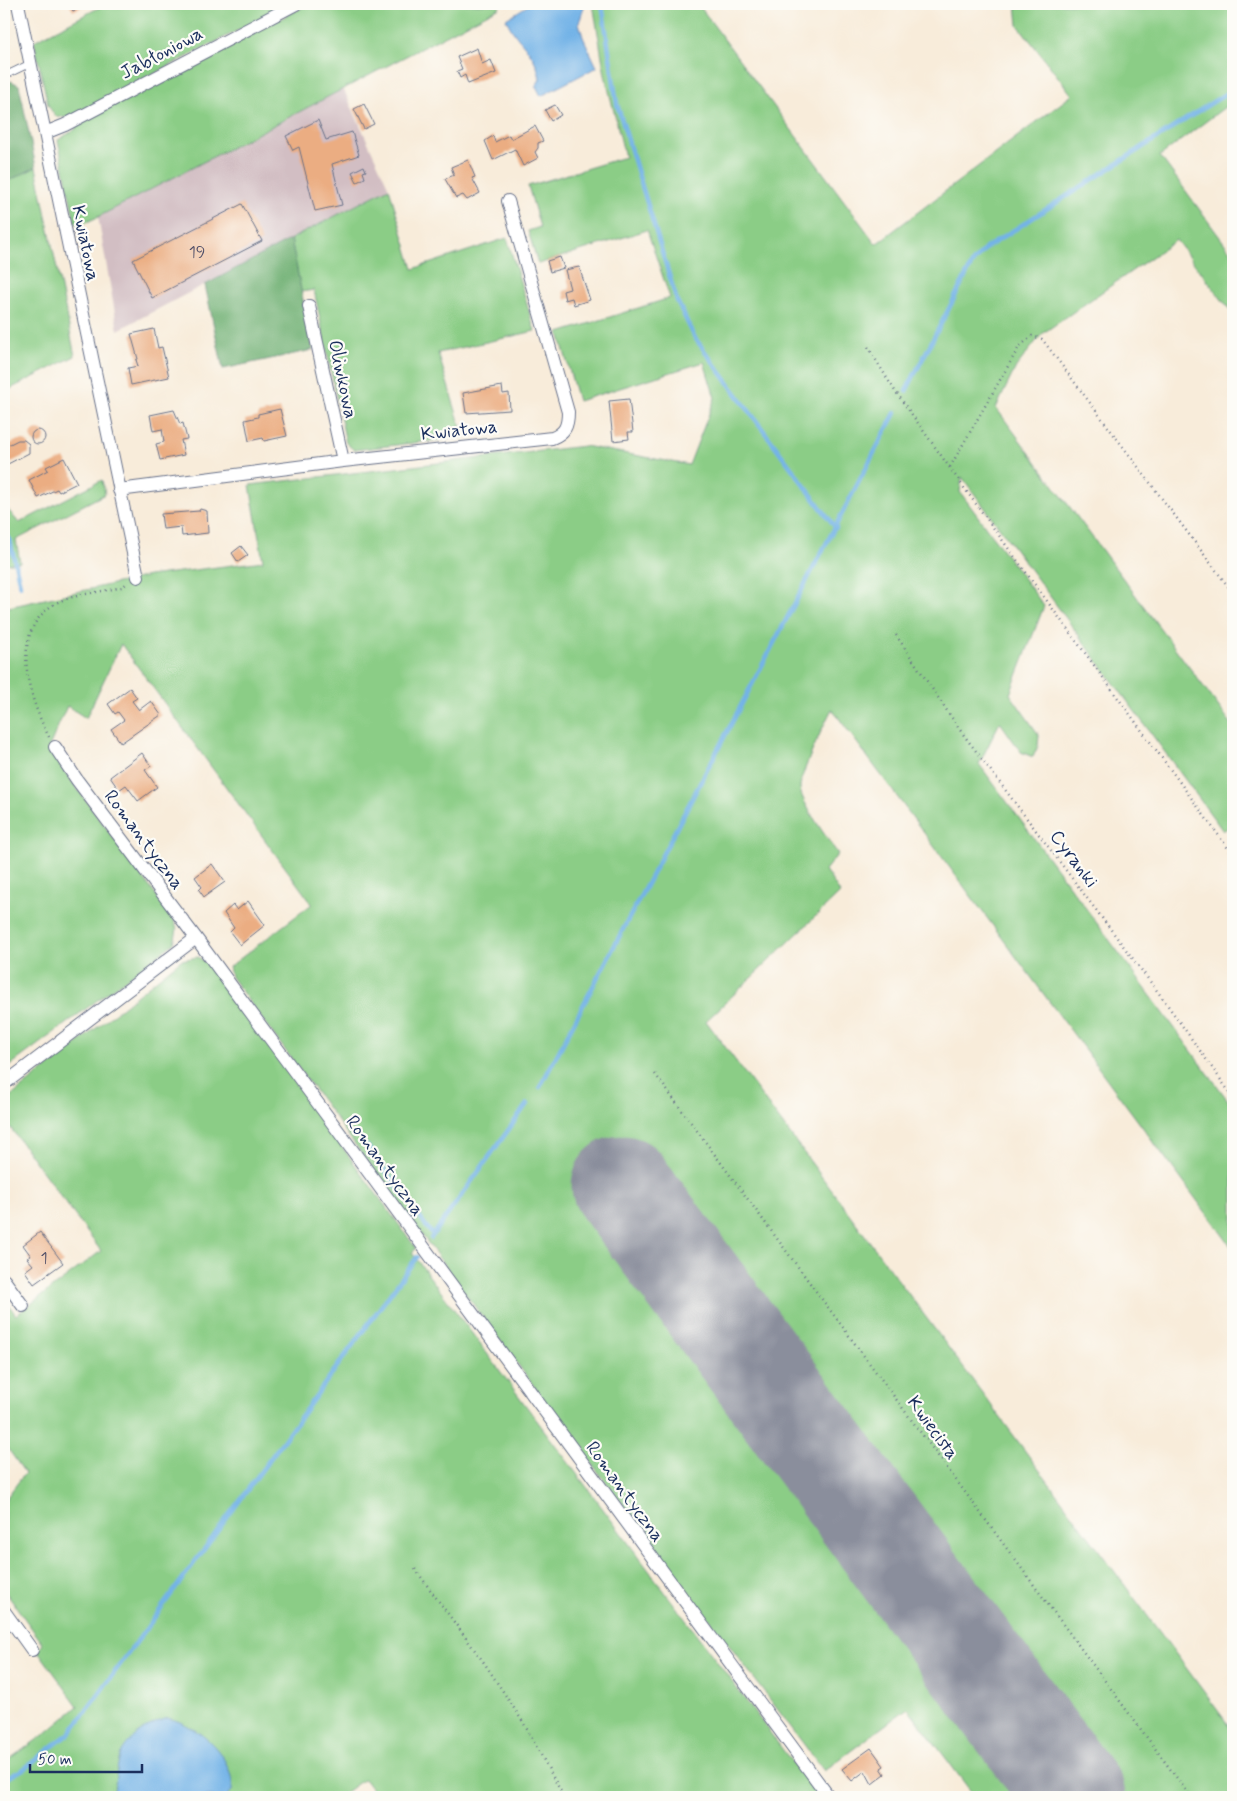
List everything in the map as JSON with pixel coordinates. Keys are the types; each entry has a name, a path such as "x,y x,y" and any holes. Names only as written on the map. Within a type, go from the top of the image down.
{"street":[{"name":"Kwiatowa","path":"18,4 119,490 132,578"},
{"name":"Jabłoniowa","path":"45,133 65,125 296,4"},
{"name":"Kwiatowa","path":"119,490 343,461 552,438 564,431 568,412 508,201"},
{"name":"Oliwkowa","path":"309,306 343,461"},
{"name":"Romantyczna","path":"55,747 77,780 196,938 828,1797"},
{"path":"4,1084 196,938"},
{"path":"4,1280 23,1306"},
{"path":"4,1610 32,1650"}],"lane":[{"path":"4,76 30,63"}],"path":[{"path":"950,467 1019,347 1032,336 1042,339 1233,593"},
{"path":"868,348 893,388 1233,855"},
{"path":"55,747 44,727 29,687 25,665 30,637 36,620 59,602 122,587 132,578"},
{"name":"Cyranki","path":"896,635 960,730 1161,996 1233,1097"},
{"name":"Kwiecista","path":"655,1074 1191,1797"},
{"path":"415,1569 507,1697 564,1797"}],"shaded area":[{"path":"343,88 389,188 118,330 98,217"}],"green space":[{"path":"106,4 289,4 69,118 55,116 48,105 34,41"},
{"path":"309,4 498,4 500,7 98,217 82,224 75,223 58,140 76,129 75,125"},
{"path":"593,4 698,4 876,244 1072,95 1018,25 1016,4 1233,4 1233,101 1160,156 1233,255 1233,314 1176,240 1042,334 1016,367 996,408 1233,726 1233,824 1223,831 962,477 960,492 1044,606 1010,694 1039,735 1038,746 1033,757 1021,752 1000,722 979,764 1233,1107 1233,1249 832,709 808,760 800,787 809,811 838,854 825,870 840,893 706,1021 1233,1731 1233,1797 975,1797 908,1708 824,1771 565,1428 231,977 229,967 312,904 121,644 86,718 67,706 48,749 174,920 177,929 174,943 4,1070 4,608 149,576 263,561 250,485 584,446 689,465 715,398 704,362 578,401 559,333 670,298 647,230 538,264 528,231 540,227 528,186 625,157 605,75"},
{"path":"11,81 19,85 36,167 4,183 4,84"},
{"path":"36,167 75,356 4,392 4,183"},
{"path":"389,188 413,269 507,238 535,331 438,353 464,437 354,450 346,443 314,290 301,292 291,239"},
{"path":"291,239 313,350 223,369 205,285"},
{"path":"102,480 105,494 16,540 20,562 4,564 4,505 19,523"},
{"path":"198,957 209,965 416,1248 412,1253 818,1797 378,1797 364,1779 339,1797 35,1797 32,1789 17,1797 4,1797 4,1763 45,1734 78,1706 38,1651 43,1644 4,1590 4,1501 25,1473 4,1443 4,1298 16,1315 101,1251 4,1119 4,1102 181,960"}],"water":[{"path":"530,4 585,4 579,23 583,37 597,67 541,96 536,86 540,79 534,60 506,19"},
{"path":"168,1718 192,1728 213,1745 228,1766 232,1791 225,1797 106,1797 114,1791 120,1756 128,1743 147,1727"}],"building":[{"path":"69,4 87,4 73,11"},
{"path":"477,48 482,64 491,60 496,73 468,84 465,75 460,78 457,71 462,69 457,57"},
{"path":"364,104 374,124 364,129 354,109"},
{"path":"555,105 561,115 551,121 545,110"},
{"path":"318,120 326,140 352,132 359,155 332,164 342,205 315,211 299,147 293,150 286,136"},
{"path":"535,126 543,141 538,143 538,148 535,152 538,158 523,166 515,149 493,160 485,141 493,136 495,142 509,135 511,139"},
{"path":"468,160 475,177 472,178 480,193 467,200 463,195 456,198 445,179 454,175 451,167"},
{"path":"364,166 366,171 363,172 365,178 357,182 352,172"},
{"path":"242,204 262,241 152,298 133,260"},
{"path":"560,257 564,268 550,272 547,261"},
{"path":"579,267 590,300 574,305 572,298 565,300 563,291 570,289 565,270"},
{"path":"154,329 158,348 162,347 169,377 131,385 128,368 138,366 136,360 138,359 131,334"},
{"path":"502,386 503,394 509,393 510,410 466,413 463,393"},
{"path":"629,399 633,432 628,432 629,439 613,441 609,401"},
{"path":"280,409 287,436 264,441 263,438 249,441 245,420 258,417 258,414"},
{"path":"174,410 180,424 183,423 187,439 181,440 184,455 160,460 156,444 164,442 162,429 153,431 150,415"},
{"path":"38,430 43,432 45,437 43,442 38,444 33,442 31,437 33,432"},
{"path":"18,440 24,440 29,444 29,453 4,466 4,447"},
{"path":"64,458 77,483 59,492 57,489 38,498 29,480 48,470 46,467"},
{"path":"200,509 207,511 208,533 182,536 181,527 163,529 161,514 199,511"},
{"path":"241,546 248,555 238,562 232,553"},
{"path":"130,688 137,698 132,701 139,710 151,701 161,715 121,743 111,729 124,720 118,712 115,714 108,704"},
{"path":"142,753 151,766 145,770 157,787 138,801 126,785 119,790 110,777"},
{"path":"212,864 225,882 204,897 199,890 202,887 195,877"},
{"path":"248,901 265,925 240,945 230,932 234,928 224,913 233,905 237,910"},
{"path":"40,1232 63,1263 34,1284 25,1271 33,1265 27,1258 31,1256 23,1245"},
{"path":"871,1748 884,1766 881,1768 885,1774 872,1784 865,1771 852,1781 842,1769"}],"waterway":[{"path":"602,4 617,104 677,301 695,338 836,528"},
{"path":"906,391 973,262 986,248 1233,89"},
{"path":"540,1087 895,413"},
{"path":"4,531 10,540 20,585"},
{"path":"431,1238 527,1104"},
{"path":"367,1146 432,1234"},
{"path":"4,1780 25,1768 71,1732 417,1257"}],"runway":[{"path":"622,1186 1075,1797"}]}
